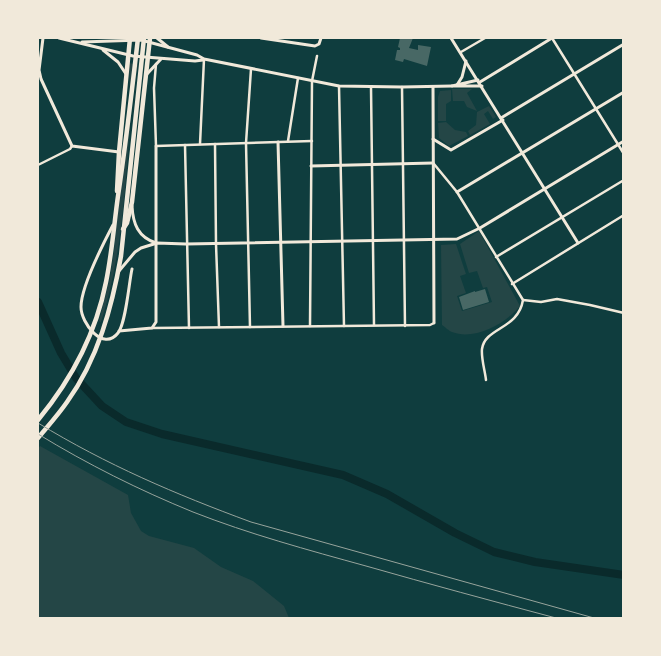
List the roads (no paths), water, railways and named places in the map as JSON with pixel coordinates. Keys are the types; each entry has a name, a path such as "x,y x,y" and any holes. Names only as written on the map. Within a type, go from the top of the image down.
{"main road":[{"path":"118,195 116,183 130,38"},
{"path":"38,420 64,386 78,361 96,318 106,284 123,170 138,38"},
{"path":"38,438 68,401 77,386 101,337 110,309 118,272 144,38"},
{"path":"123,230 127,223 132,202 150,40"},
{"path":"126,77 131,71 136,70 141,71 146,76"}],"street":[{"path":"43,38 39,70 41,79 72,146"},
{"path":"59,38 148,58 195,61 204,59"},
{"path":"108,40 113,38"},
{"path":"82,42 130,38 150,40 170,49 198,55 204,59 339,86 433,87 479,81 552,38 624,154"},
{"path":"157,38 170,49"},
{"path":"261,38 287,40 317,46 320,38"},
{"path":"452,38 578,243"},
{"path":"461,52 484,38"},
{"path":"433,139 451,150 624,44"},
{"path":"101,48 118,62 126,77"},
{"path":"310,326 312,81 317,56"},
{"path":"146,76 161,58"},
{"path":"200,144 204,59"},
{"path":"454,85 462,77 466,60"},
{"path":"152,328 156,318 157,243 154,88 156,64"},
{"path":"250,327 246,143 251,69"},
{"path":"288,142 298,78"},
{"path":"454,85 482,86"},
{"path":"339,86 344,326"},
{"path":"371,87 374,326"},
{"path":"402,87 405,326"},
{"path":"119,331 152,328 405,326 430,325 434,323 433,87"},
{"path":"457,192 624,92"},
{"path":"156,146 312,141"},
{"path":"132,202 136,228 142,236 157,243 216,244 457,239 480,228 624,141"},
{"path":"278,142 283,326"},
{"path":"215,144 219,327"},
{"path":"185,145 189,328"},
{"path":"72,146 119,152"},
{"path":"38,165 70,149 72,146"},
{"path":"311,166 433,163"},
{"path":"433,163 457,192 523,300 521,310 514,320 492,333 484,342 482,350 486,380"},
{"path":"496,257 624,180"},
{"path":"512,284 624,215"},
{"path":"115,222 88,282 81,308 85,323 94,334 108,339 119,331 123,320 132,269"},
{"path":"118,272 135,252 157,243"},
{"path":"523,300 541,302 557,299 590,304 624,313"}],"waterway":[{"path":"38,302 61,353 76,378 102,406 126,422 162,434 343,475 387,494 455,533 494,552 535,562 624,575"}],"railway":[{"path":"38,423 142,478 251,522 594,618"},
{"path":"38,434 75,456 133,486 214,520 301,548 556,618"}]}
